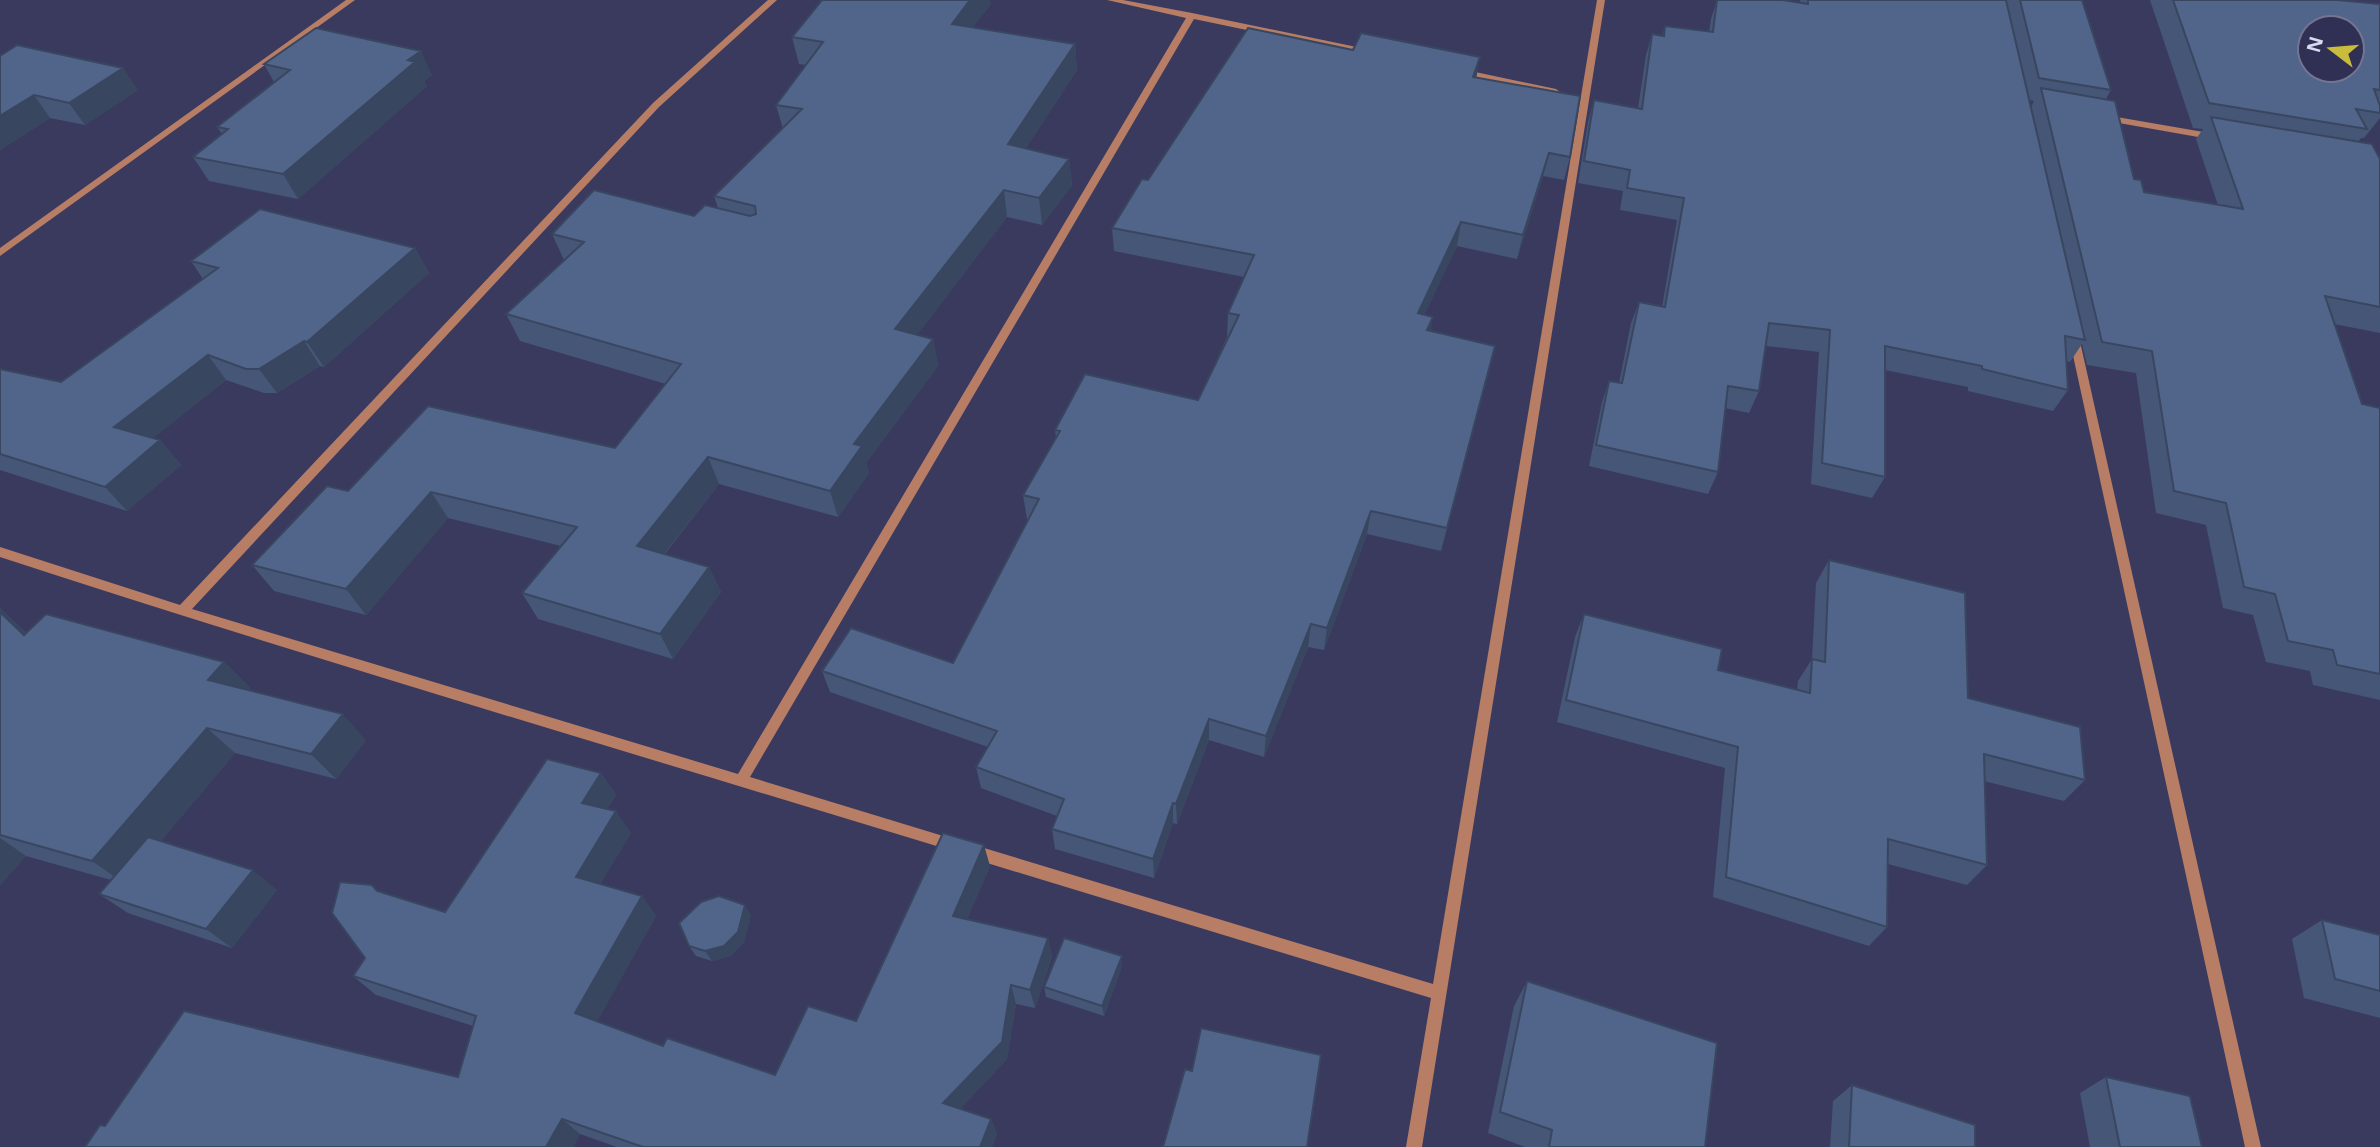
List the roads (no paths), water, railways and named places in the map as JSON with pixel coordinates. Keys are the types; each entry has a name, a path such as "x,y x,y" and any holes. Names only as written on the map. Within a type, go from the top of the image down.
{"street":[{"path":"0,253 351,0"},
{"path":"182,611 656,105 773,0"},
{"path":"1111,0 1382,55"},
{"path":"1414,1147 1601,0"},
{"path":"741,781 1192,15"},
{"path":"1450,70 1586,98"},
{"path":"2091,116 2229,139"},
{"path":"572,195 585,198"},
{"path":"2070,321 2253,1147"},
{"path":"0,552 182,611 1438,993"}]}
